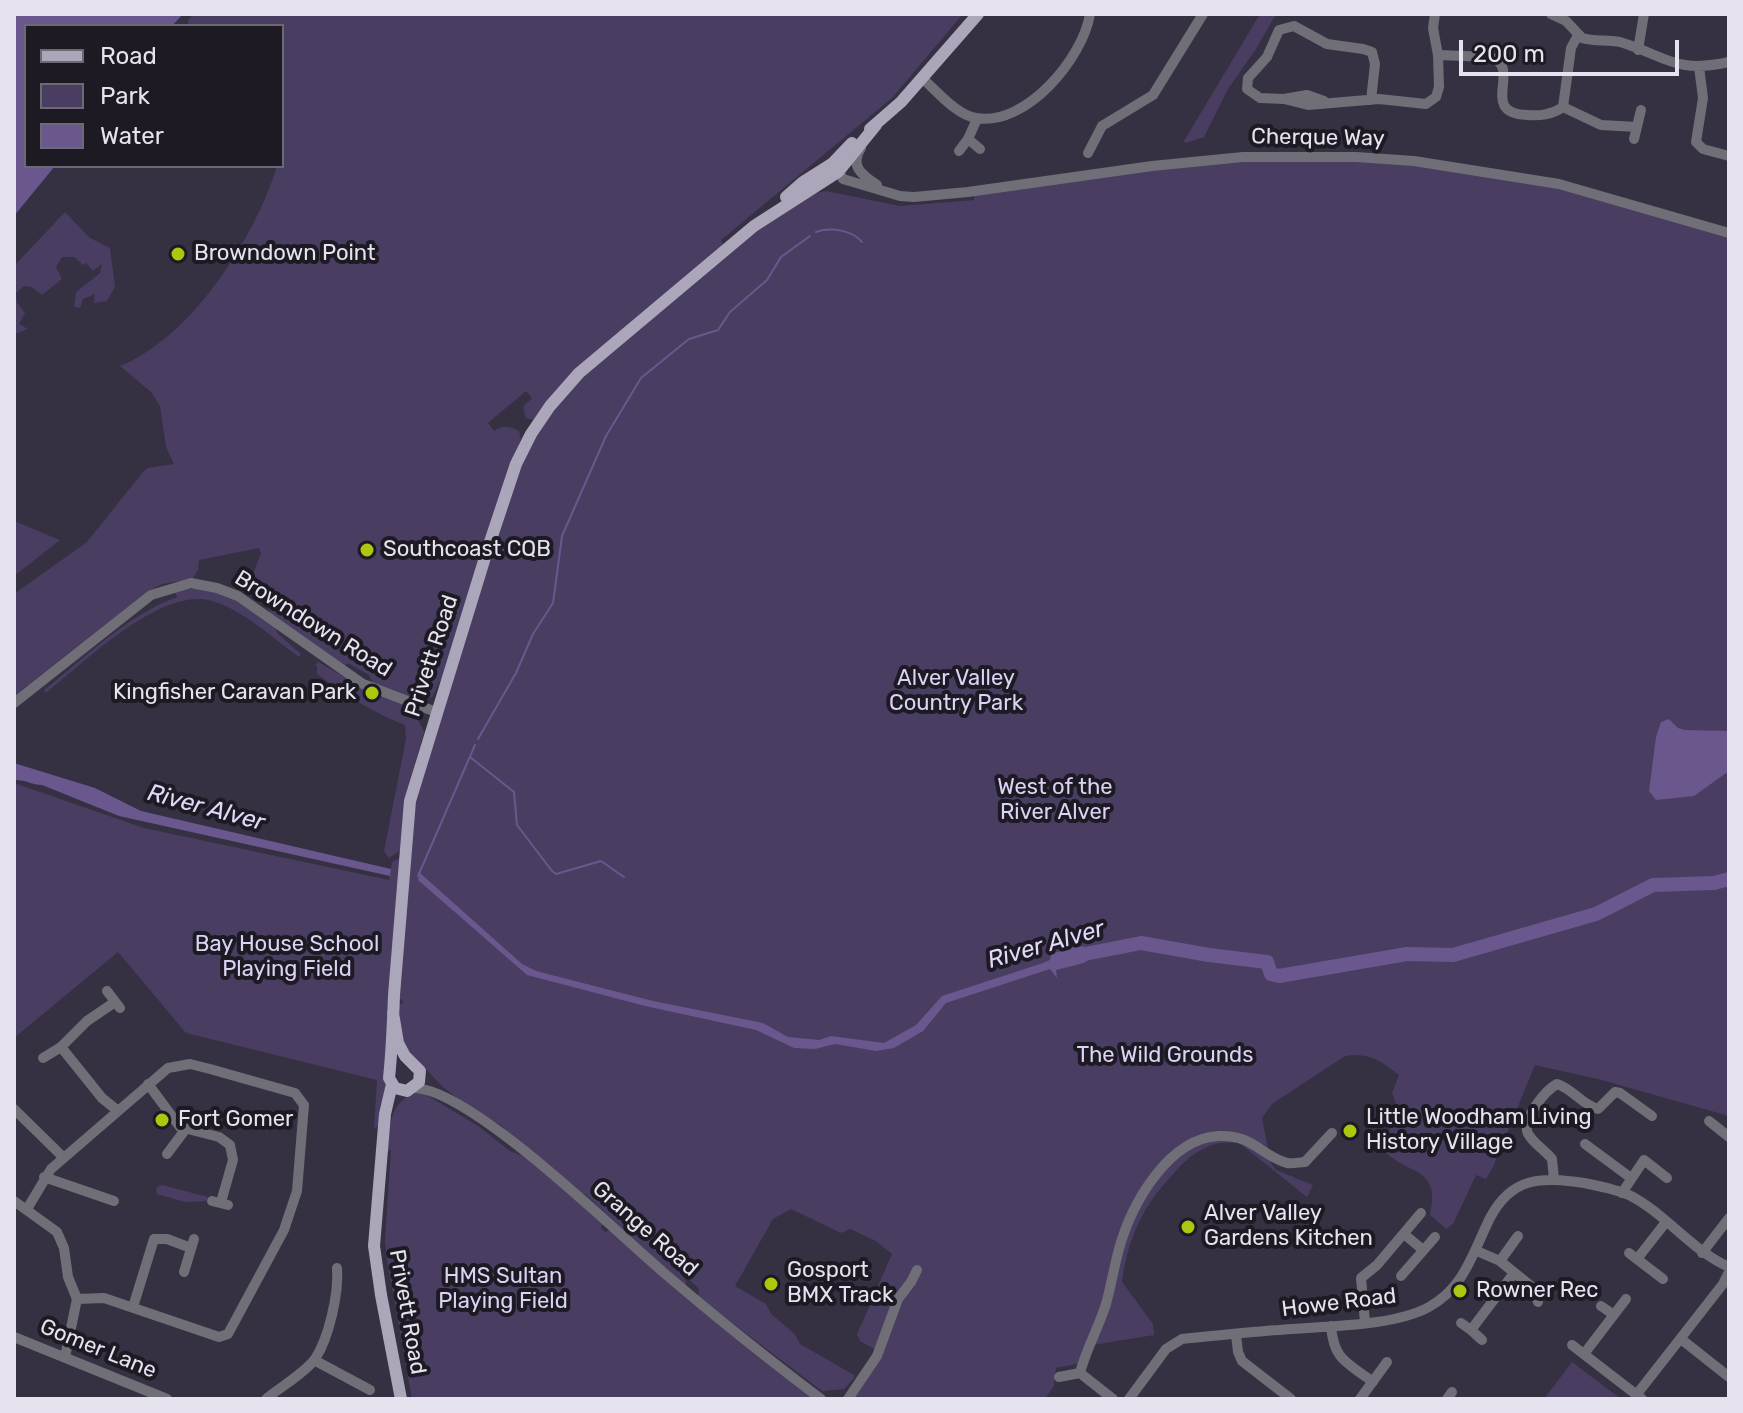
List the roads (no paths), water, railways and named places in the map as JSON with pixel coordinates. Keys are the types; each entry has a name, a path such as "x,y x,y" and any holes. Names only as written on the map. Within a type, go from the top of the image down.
{"main road":[{"path":"836,167 852,142 901,102 978,14"},
{"name":"Privett Road","path":"754,226 811,188 823,184 836,167"},
{"name":"Privett Road","path":"391,1067 410,801 511,479 531,434 579,373 811,176 836,167"},
{"name":"Privett Road","path":"393,1013 398,1043 414,1065"},
{"path":"399,1060 414,1065 419,1082 410,1090 400,1091 389,1078 391,1067 399,1060"},
{"name":"Privett Road","path":"392,1084 383,1135 374,1246 401,1399"},
{"name":"Privett Road","path":"383,1135 396,1102 410,1090"}],"street":[{"path":"922,78 960,110 977,119 989,119 1014,110 1047,89 1064,71 1081,45 1090,14"},
{"path":"1088,153 1102,126 1153,95 1203,14"},
{"path":"1371,100 1375,64 1372,52 1327,44 1290,25 1279,30 1267,57 1246,84 1250,92 1260,98 1284,99 1307,95 1326,102 1371,100 1430,103 1439,87 1433,28 1435,14"},
{"path":"1551,14 1566,21 1578,35 1588,40 1620,43 1673,64 1699,67 1729,62"},
{"path":"1638,50 1644,14"},
{"path":"1563,107 1571,48 1578,35"},
{"path":"1438,55 1498,60 1503,68 1503,103 1512,114 1549,115 1563,107"},
{"path":"1699,67 1703,98 1691,144 1729,156"},
{"path":"866,178 855,163 859,151 901,102"},
{"path":"1563,107 1601,125 1636,133 1641,110"},
{"path":"959,151 977,119"},
{"path":"968,139 980,149"},
{"name":"Cherque Way","path":"823,184 832,183 886,198 968,192 1152,166 1243,157 1356,157 1414,161 1559,184 1729,233"},
{"path":"836,167 866,178 888,193"},
{"name":"Cherque Way","path":"836,167 843,179 900,196"},
{"name":"Browndown Road","path":"14,703 143,600 163,589 191,583 238,596 363,684 436,712"},
{"path":"43,1058 61,1047 87,1021 118,1005 107,991"},
{"path":"61,1047 102,1098 118,1111"},
{"path":"27,1209 44,1177 63,1157 168,1068 190,1064 295,1093 304,1105 297,1191 284,1230 232,1330 219,1337 104,1298 77,1299"},
{"name":"Grange Road","path":"414,1065 441,1093 548,1171 704,1307 821,1399"},
{"path":"148,1084 175,1123 185,1130 219,1137 230,1145 233,1160 220,1203"},
{"path":"1554,1179 1552,1159 1528,1134 1527,1127 1529,1118 1550,1088 1557,1084 1598,1109 1615,1092 1620,1093 1652,1116"},
{"name":"Grange Road","path":"410,1090 441,1093"},
{"path":"14,1109 63,1157"},
{"path":"1709,1121 1729,1137"},
{"path":"168,1155 185,1130"},
{"path":"1080,1373 1106,1306 1119,1247 1135,1208 1151,1180 1169,1160 1200,1139 1225,1136 1246,1139 1288,1163 1305,1162 1332,1133"},
{"path":"1585,1144 1631,1178"},
{"path":"1622,1193 1644,1160 1667,1178"},
{"path":"44,1177 114,1200"},
{"name":"Howe Road","path":"1129,1399 1173,1343 1182,1339 1365,1322 1405,1316 1430,1306 1454,1287 1477,1251 1488,1222 1506,1196 1528,1183 1554,1179 1600,1186 1622,1193 1638,1201 1702,1253 1729,1270"},
{"path":"14,1201 50,1226 61,1239 68,1277 77,1299 65,1357"},
{"path":"1365,1322 1361,1278 1421,1213"},
{"path":"1702,1253 1729,1218"},
{"path":"1663,1279 1633,1256 1666,1222"},
{"path":"133,1307 152,1234 193,1244 184,1272"},
{"path":"1404,1234 1423,1250"},
{"path":"1500,1261 1518,1236"},
{"path":"1401,1276 1435,1237"},
{"path":"1477,1251 1500,1261 1532,1287 1538,1302"},
{"path":"266,1399 314,1360 335,1301 337,1268"},
{"path":"848,1399 877,1356 898,1299 917,1270"},
{"path":"1572,1345 1640,1397 1729,1270"},
{"path":"1471,1330 1514,1273"},
{"path":"1584,1354 1626,1299"},
{"path":"1689,1304 1701,1313"},
{"path":"1601,1306 1614,1315"},
{"path":"1461,1323 1482,1340"},
{"path":"1331,1326 1337,1355 1373,1382"},
{"path":"1236,1335 1242,1361 1275,1394 1291,1399"},
{"name":"Gomer Lane","path":"14,1337 167,1399"},
{"path":"1681,1339 1727,1381"},
{"path":"314,1360 370,1391"},
{"path":"1360,1399 1387,1362"},
{"path":"1059,1377 1080,1373 1113,1399"}],"water":[{"path":"14,14 183,14 174,24 24,24 24,168 53,168 14,216"},
{"path":"1669,719 1685,730 1729,731 1729,771 1694,796 1656,800 1649,791 1656,737 1661,722"},
{"path":"14,763 95,788 141,811 391,869 390,876 119,816 42,785 16,780"},
{"path":"420,873 522,964 536,971 653,1001 763,1023 788,1037 819,1040 831,1036 884,1043 916,1025 942,996 1043,963 1050,960 1051,954 1078,946 1094,948 1097,954 1084,963 1056,970 1057,978 1050,969 946,1003 923,1031 894,1048 876,1051 835,1044 815,1049 794,1048 756,1030 645,1006 527,975 418,880"}],"waterway":[{"path":"816,232 841,231 862,242"},
{"path":"478,739 516,673 533,634 553,603 562,536 606,436 641,378 689,339 718,330 730,312 767,280 781,257 810,236"},
{"path":"418,876 475,745"},
{"path":"470,757 514,792 517,825 552,871 556,874 601,861 624,877"},
{"name":"River Alver","path":"1080,955 1141,943 1267,962 1271,974 1279,976 1407,954 1453,955 1596,914 1653,885 1714,883 1729,879"}],"place":[{"name":"Browndown Point","path":"178,254"},
{"name":"Southcoast CQB","path":"367,550"},
{"name":"Kingfisher Caravan Park","path":"372,693"},
{"name":"Fort Gomer","path":"162,1120"},
{"name":"Little Woodham Living History Village","path":"1350,1131"},
{"name":"Alver Valley Gardens Kitchen","path":"1188,1227"},
{"name":"Gosport BMX Track","path":"771,1284"},
{"name":"Rowner Rec","path":"1460,1291"}],"park label":[{"name":"Alver Valley Country Park","path":"956,692"},
{"name":"West of the River Alver","path":"1055,800"},
{"name":"Bay House School Playing Field","path":"287,958"},
{"name":"The Wild Grounds","path":"1165,1056"},
{"name":"HMS Sultan Playing Field","path":"503,1290"}]}
